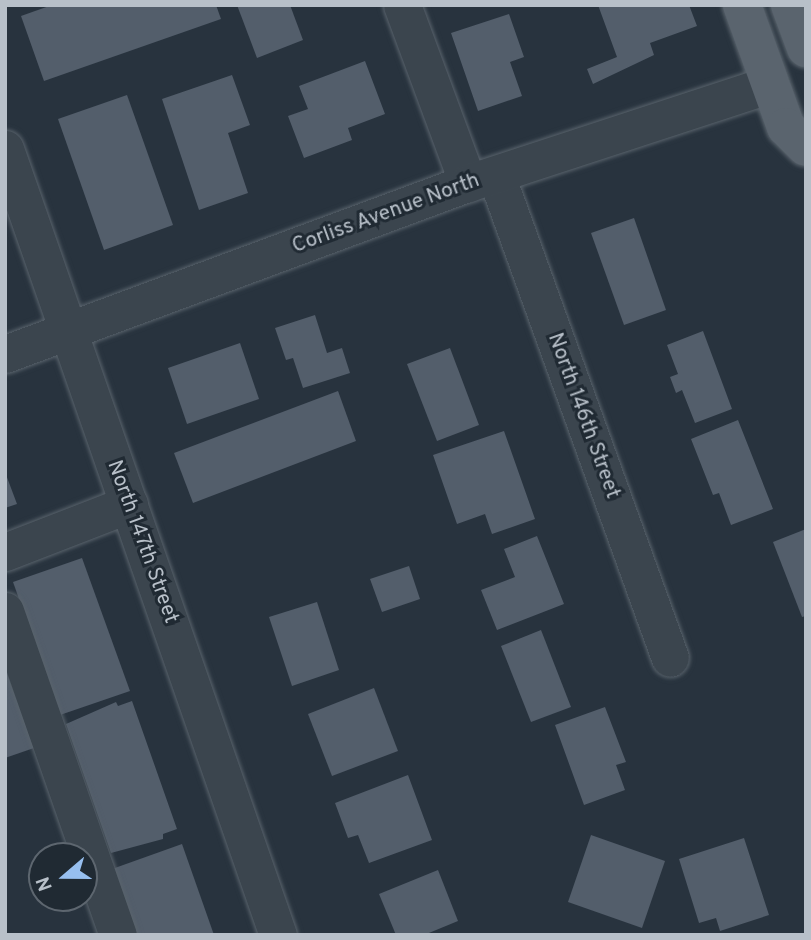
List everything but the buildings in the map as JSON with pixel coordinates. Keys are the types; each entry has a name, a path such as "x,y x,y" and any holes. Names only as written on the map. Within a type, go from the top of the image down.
{"main road":[{"path":"742,5 786,127 806,147"},
{"path":"790,5 806,48"}],"street":[{"name":"North 146th Street","path":"402,5 482,179 670,658"},
{"name":"Corliss Avenue North","path":"5,354 482,179 770,84"},
{"name":"North 147th Street","path":"5,149 278,935"},
{"path":"5,552 129,504"},
{"path":"5,611 118,935"}]}
